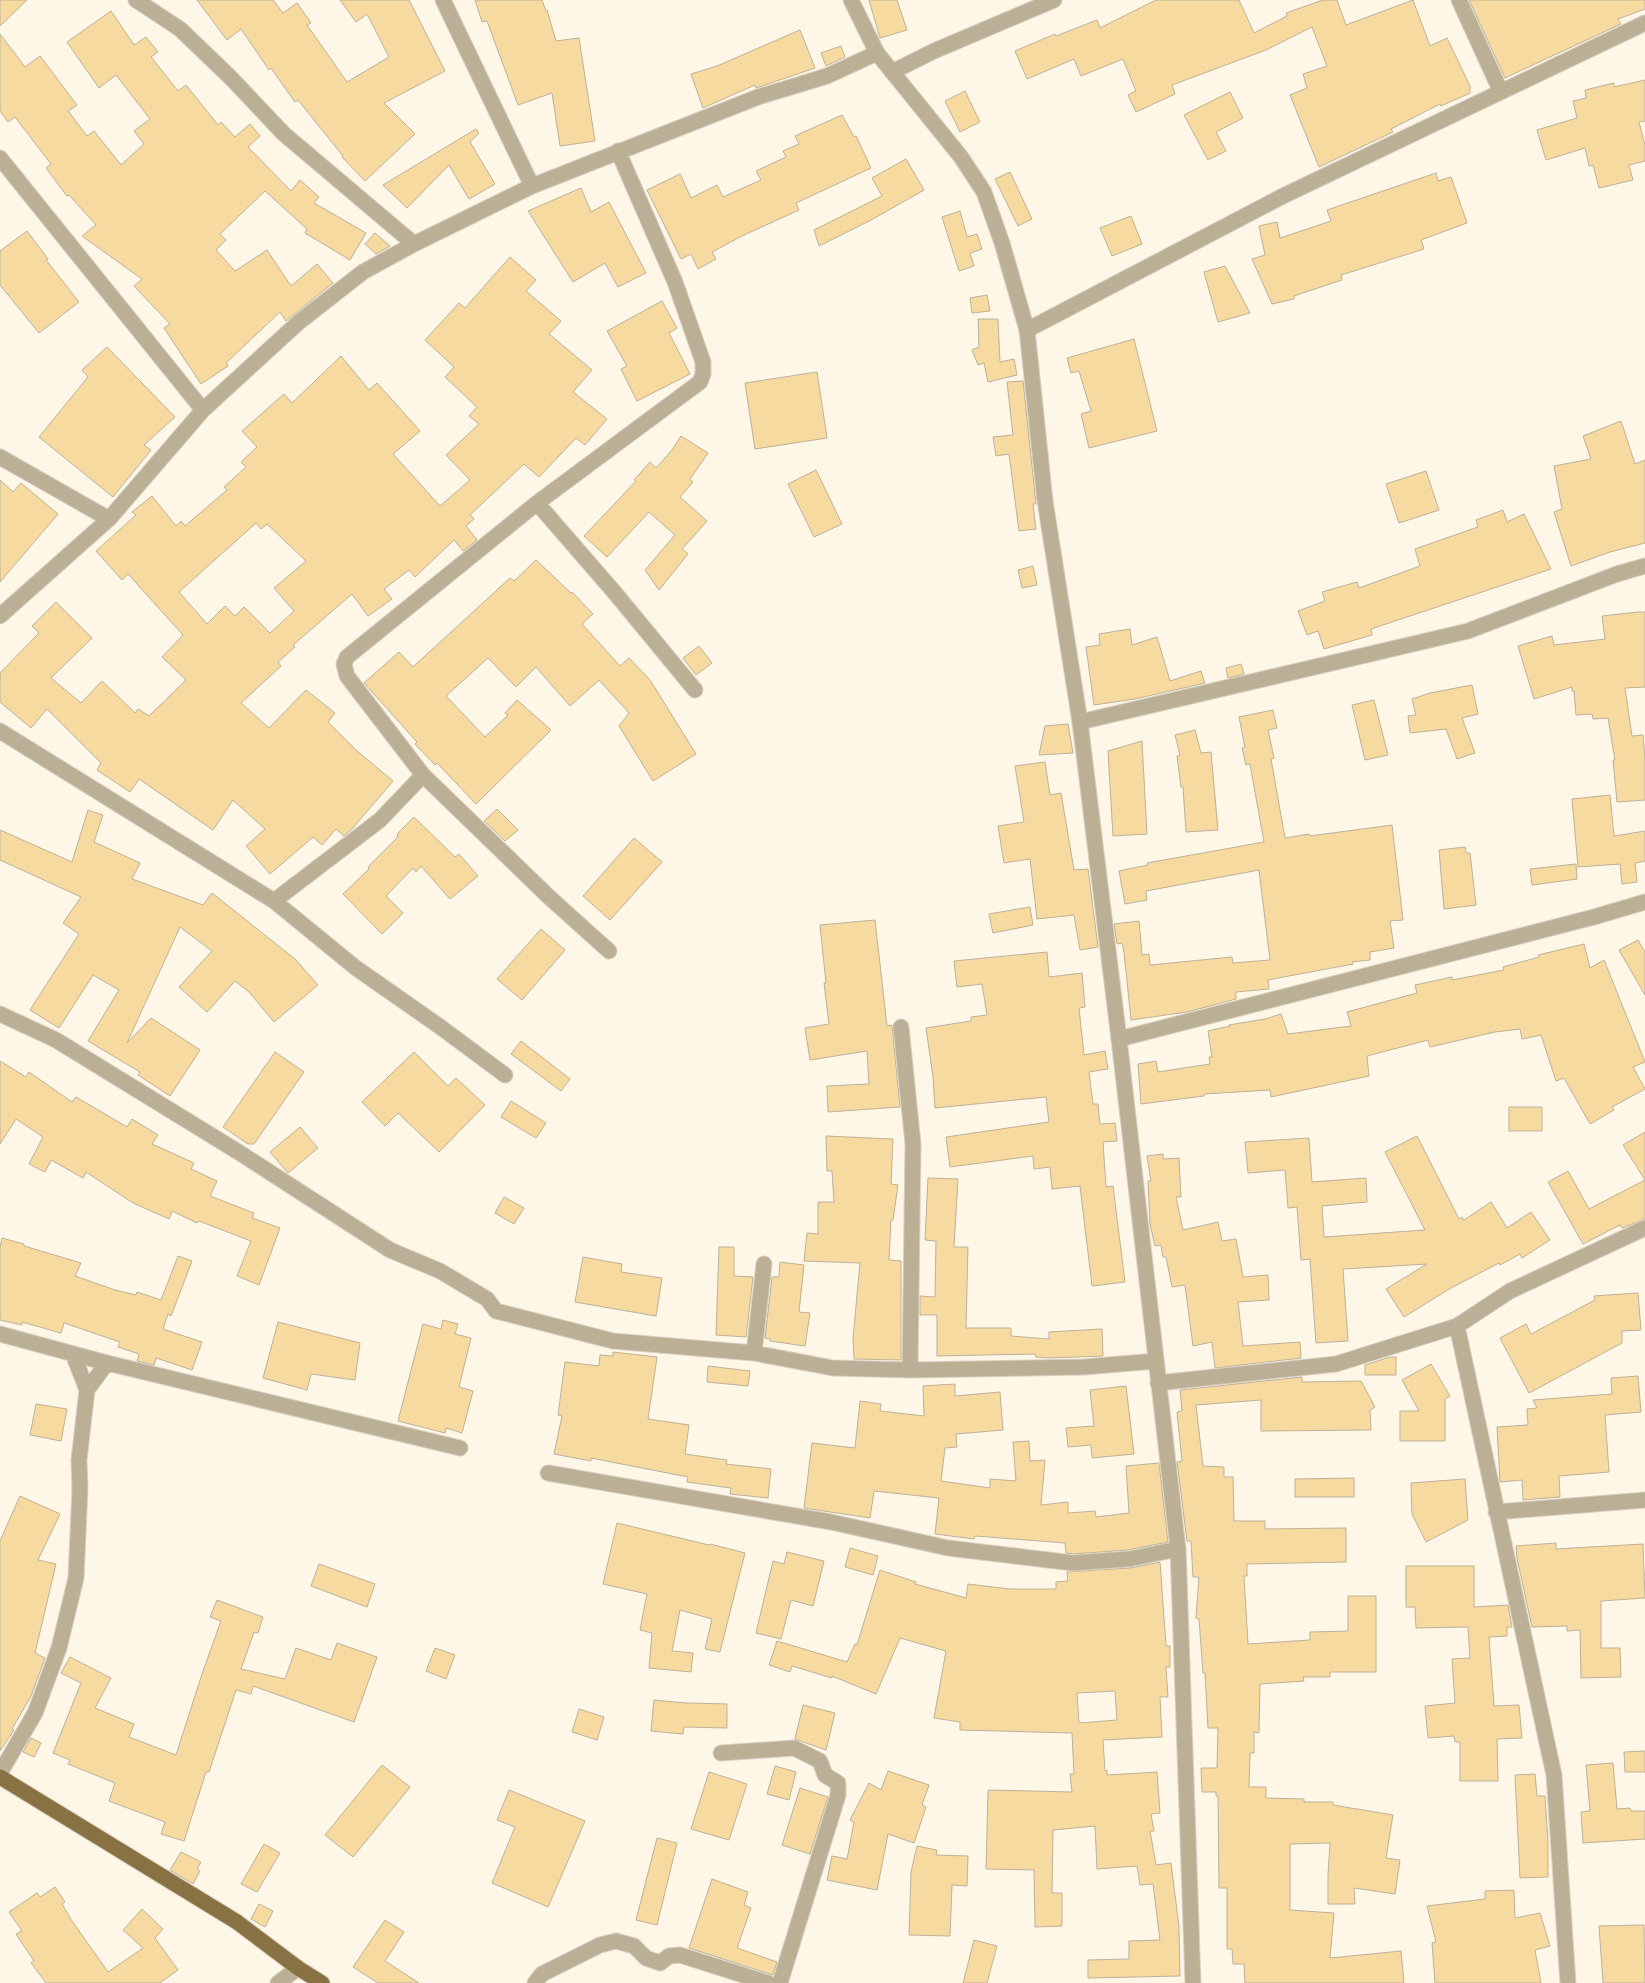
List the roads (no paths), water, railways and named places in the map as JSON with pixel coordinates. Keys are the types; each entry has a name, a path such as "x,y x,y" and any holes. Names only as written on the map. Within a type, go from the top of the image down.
{"main road":[{"path":"0,1777 237,1922 298,1968 322,1983"}],"street":[{"path":"136,0 180,29 232,78 284,134 414,244"},
{"path":"443,0 532,186"},
{"path":"851,0 877,53 961,158 984,192 1002,242 1027,330 1045,501 1080,722 1178,1549 1193,1983"},
{"path":"892,72 1054,0"},
{"path":"1459,0 1501,92"},
{"path":"1027,330 1283,196 1645,23"},
{"path":"0,616 109,519 203,410 299,322 363,272 414,244 532,186 758,97 827,76 877,53"},
{"path":"609,950 549,897 423,775 347,676 344,664 348,657 537,503 700,382 703,374 703,362 675,282 618,151"},
{"path":"0,158 203,410"},
{"path":"0,457 109,519"},
{"path":"537,503 695,690"},
{"path":"1080,722 1468,631 1617,574 1645,566"},
{"path":"0,731 274,901 356,968 505,1075"},
{"path":"274,901 380,820 423,775"},
{"path":"1119,1039 1594,917 1645,902"},
{"path":"0,1014 56,1040 240,1153 390,1250 440,1271 486,1299 496,1311 613,1341 754,1353 833,1368 910,1370 1084,1367 1156,1361"},
{"path":"901,1027 913,1144 910,1370"},
{"path":"1158,1383 1336,1364 1457,1326 1510,1291 1645,1228"},
{"path":"754,1353 764,1264"},
{"path":"1457,1326 1554,1775 1568,1983"},
{"path":"0,1334 107,1363 460,1448"},
{"path":"0,1773 34,1713 59,1648 76,1578 80,1460 87,1390 73,1354"},
{"path":"87,1390 107,1363"},
{"path":"548,1473 831,1522 948,1548 1073,1563 1129,1559 1178,1549"},
{"path":"1496,1512 1645,1500"},
{"path":"721,1753 794,1748 820,1761 825,1775 838,1783 838,1794 780,1983"},
{"path":"536,1983 542,1974 600,1945 616,1941 634,1946 646,1958 660,1964 669,1956 680,1955 768,1983"},
{"path":"278,1983 298,1968"}]}
